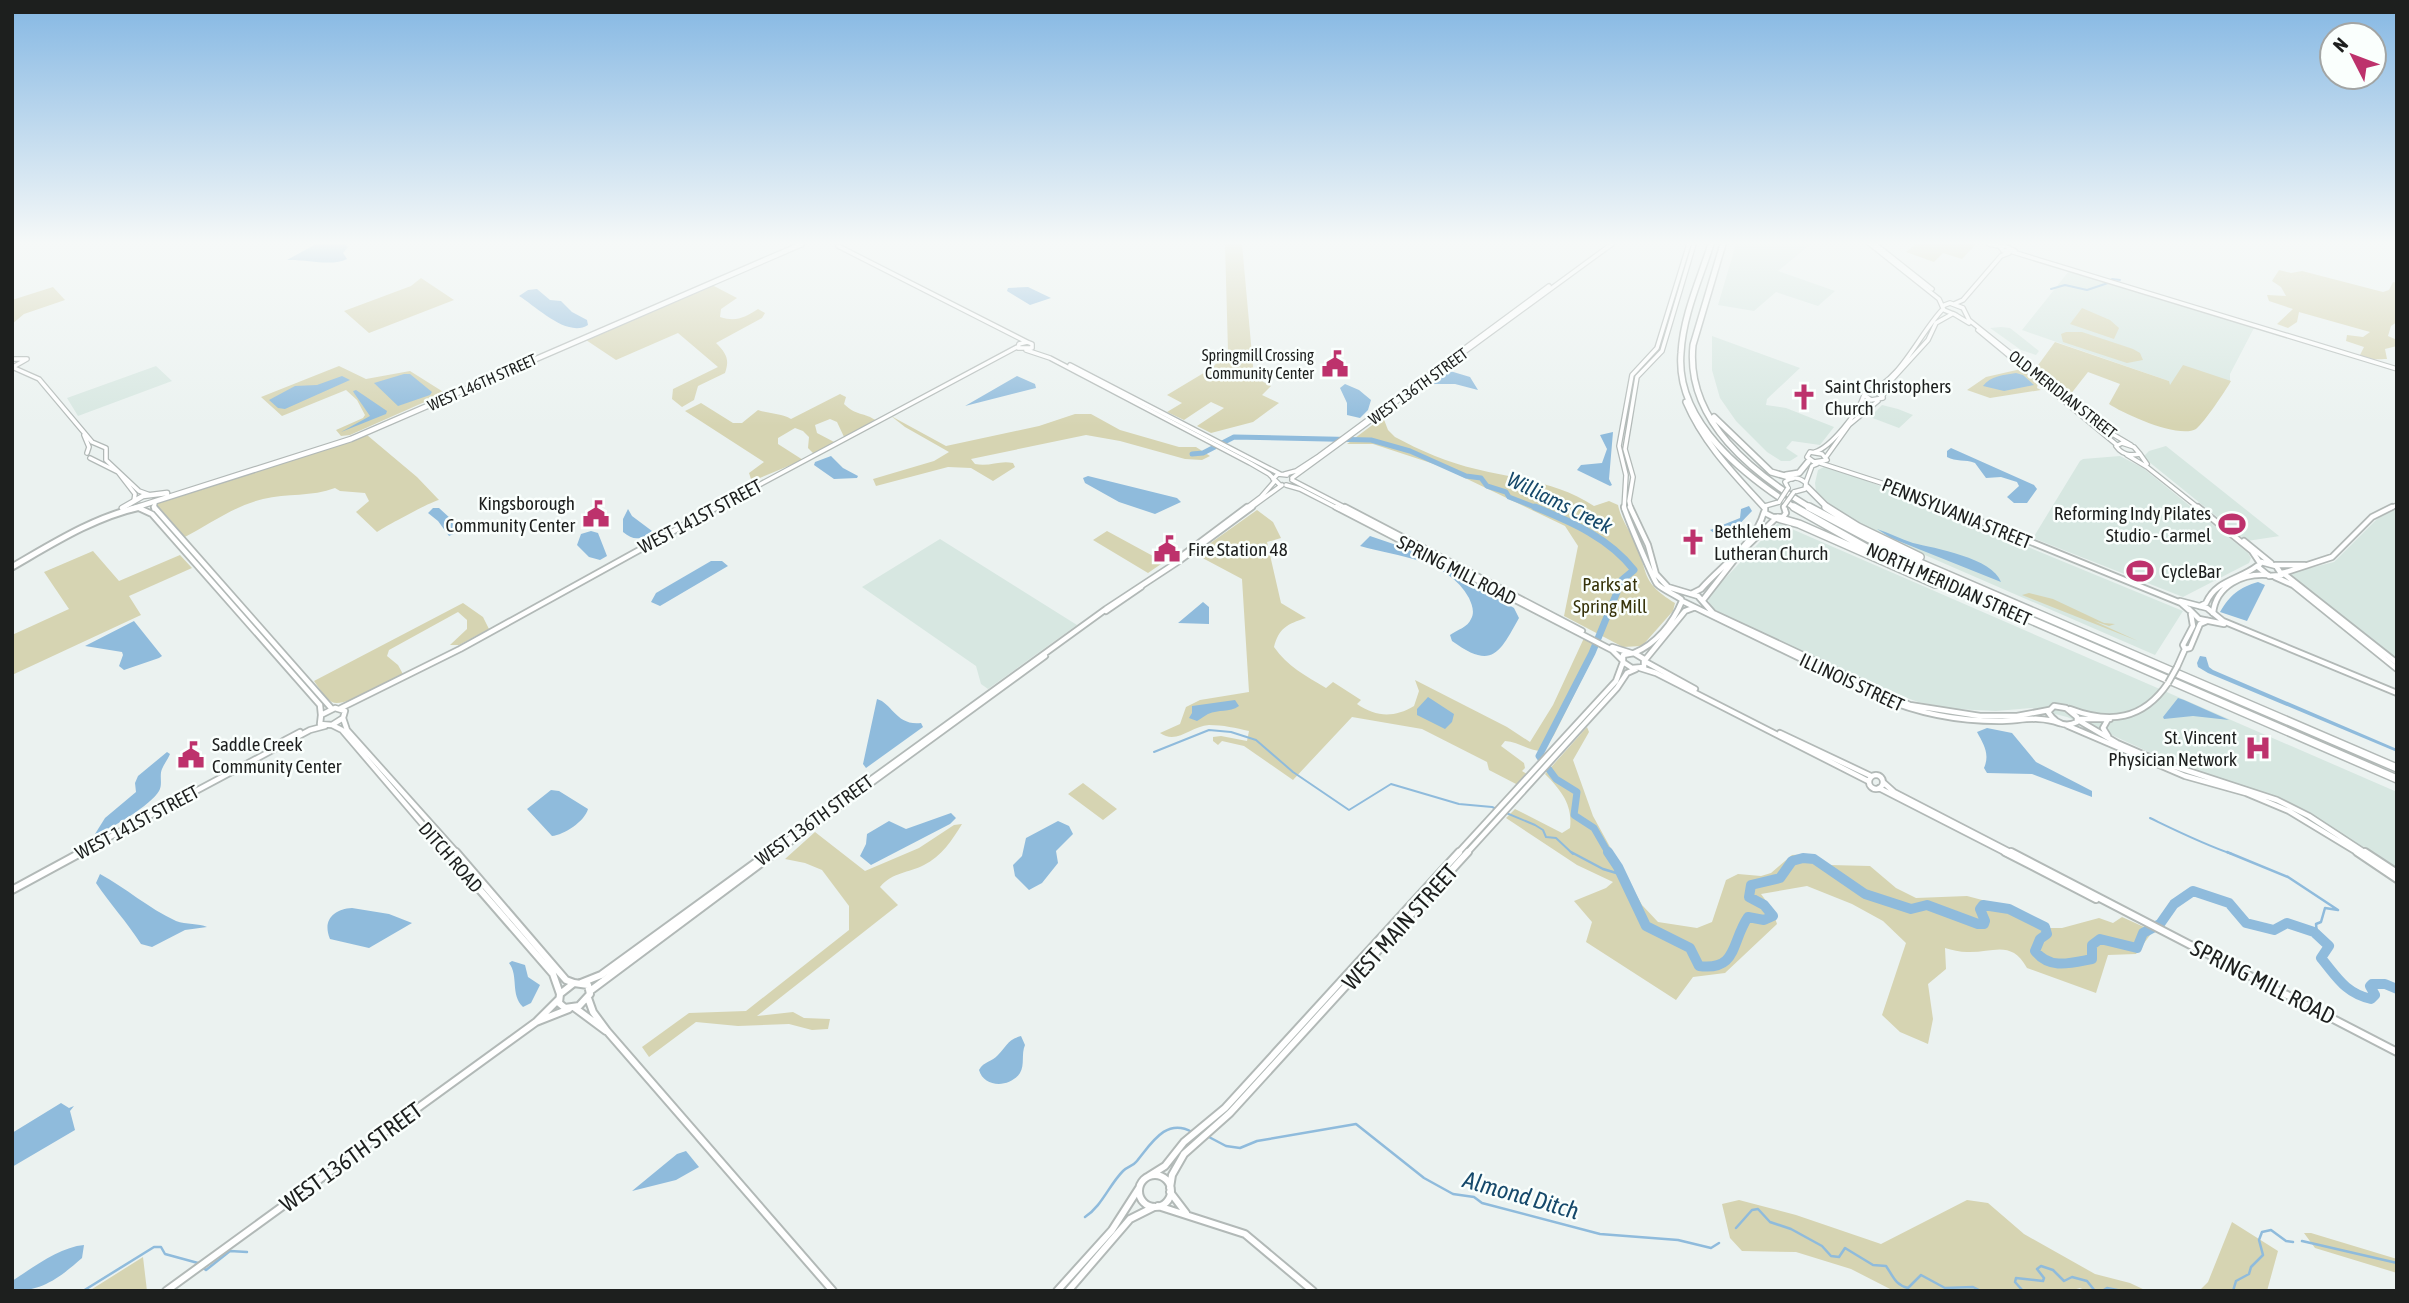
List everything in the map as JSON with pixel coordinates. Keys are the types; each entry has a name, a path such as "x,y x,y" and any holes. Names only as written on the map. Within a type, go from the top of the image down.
{"highway":[{"name":"NORTH MERIDIAN STREET","path":"1694,305 1682,344 1682,378 1692,406 1718,443 1743,469 1792,507 1878,554 2397,779"},
{"path":"1706,305 1692,352 1695,382 1706,409 1726,438 1754,467 1812,509 1892,551 2047,617"},
{"path":"1682,378 1683,396 1703,437 1764,509"},
{"path":"1706,409 1769,470 1784,475 1796,474 1808,460"},
{"path":"1769,470 1794,478"},
{"path":"1807,485 1810,493 1843,518 2047,617"},
{"path":"1777,518 1799,524 1878,561 2038,623"},
{"name":"NORTH MERIDIAN STREET","path":"2047,617 2397,768"}],"main road":[{"name":"WEST 146TH STREET","path":"153,498 340,440 657,305"},
{"path":"136,504 153,498"},
{"path":"12,565 70,534 153,498"}],"street":[{"path":"950,305 1008,335 1020,348 1050,358 1216,443 1283,474"},
{"path":"954,305 1216,443 1253,464 1273,480"},
{"name":"WEST 136TH STREET","path":"166,1291 536,1023 553,1008 560,996 578,983 601,975 1106,611 1120,604 1527,305"},
{"name":"WEST 136TH STREET","path":"1175,562 1266,493 1273,480 1298,470 1349,437 1528,305"},
{"path":"1670,305 1657,348 1632,375 1619,446 1626,475 1624,510 1641,545 1651,577 1660,587 1681,600"},
{"path":"1676,305 1662,351 1638,375 1625,449 1633,477 1629,501 1648,545 1654,570 1668,587 1690,593"},
{"path":"1764,509 1779,502 1788,488 1786,481 1803,475 1808,460 1807,454 1824,449 1860,407 1864,395 1879,388 1920,342 1928,324 1943,307 1951,305"},
{"path":"1959,305 1965,310"},
{"path":"1959,305 1965,310"},
{"path":"2192,305 2397,369"},
{"name":"OLD MERIDIAN STREET","path":"1943,307 1962,318 2112,438 2118,450 2147,467 2256,555 2268,575"},
{"path":"1881,785 1645,661 1684,612 1703,602 1709,587 1760,533 1767,522 1785,514 1784,506 1794,492 1807,485 1812,466 1826,457 1832,444 1868,404 1883,396 1886,386 1928,340 1936,323 1947,315 1965,310"},
{"name":"OLD MERIDIAN STREET","path":"1965,310 1969,320 2140,454"},
{"path":"1947,315 1962,318"},
{"name":"WEST 141ST STREET","path":"262,755 332,709 341,708 393,684 1027,342"},
{"path":"1020,348 1033,346"},
{"path":"12,352 19,358"},
{"path":"12,359 26,358 25,368 29,373"},
{"path":"12,367 26,362"},
{"path":"12,367 39,379 93,443 104,449"},
{"path":"1869,391 1883,396"},
{"path":"1864,395 1878,401"},
{"path":"1624,414 1631,415"},
{"path":"83,431 89,447 86,457 118,472 135,494 136,504 158,521 320,705 320,718 325,726"},
{"path":"2117,445 2131,445"},
{"path":"104,449 106,460 139,491 153,498 154,510 332,709"},
{"path":"86,453 104,449"},
{"path":"90,458 104,449"},
{"name":"PENNSYLVANIA STREET","path":"1815,452 1847,470"},
{"path":"2127,455 2140,454 2143,461 2397,663"},
{"name":"PENNSYLVANIA STREET","path":"1808,460 1847,470 2144,588 2182,604 2190,612 2208,621"},
{"name":"SPRING MILL ROAD","path":"1283,474 1602,643 1623,662 1638,669"},
{"path":"1794,478 1807,485"},
{"name":"SPRING MILL ROAD","path":"1273,480 1312,495 1589,636"},
{"path":"2275,577 2334,556 2372,517 2397,505"},
{"path":"1764,509 1777,518"},
{"path":"1632,653 1646,648 1676,614 1681,600 1701,589 1752,535 1763,519 1764,509"},
{"path":"2049,710 2051,718 2062,724 2074,724 2078,720 2109,720 2149,708 2160,697 2185,649 2183,645 2194,623 2190,612 2197,606 2206,604 2210,594 2222,583 2259,564 2305,565"},
{"path":"2185,649 2190,648 2200,624 2214,620 2214,602 2232,583 2256,574 2268,575 2293,585 2397,669"},
{"name":"PENNSYLVANIA STREET","path":"2144,588 2214,614"},
{"name":"ILLINOIS STREET","path":"1690,593 1715,614 1910,705 1944,712 2007,716 2049,710 2056,706 2109,720"},
{"name":"ILLINOIS STREET","path":"1681,600 1909,709 1950,718 2010,721 2044,718 2085,731 2185,776 2246,793 2289,810 2397,879"},
{"path":"2214,614 2248,631 2397,691"},
{"path":"2208,621 2248,631"},
{"name":"SPRING MILL ROAD","path":"1602,643 1632,653 1645,661"},
{"name":"WEST MAIN STREET","path":"1551,757 1618,679 1623,655 1632,653"},
{"name":"WEST 136TH STREET","path":"536,1023 572,1008 600,981 1017,679 1045,655"},
{"name":"WEST MAIN STREET","path":"1170,1190 1180,1159 1197,1140 1230,1113 1506,806 1619,686 1628,672 1638,669 1645,661"},
{"path":"1638,669 1656,673 1869,778 1879,777 1881,785"},
{"name":"WEST 141ST STREET","path":"12,890 310,730 332,725 393,684"},
{"path":"2380,685 2397,691"},
{"name":"DITCH ROAD","path":"341,708 345,716 346,730 429,821 566,980 588,985 589,994"},
{"path":"2070,709 2078,720 2111,739 2189,772 2257,792 2292,807 2330,828 2397,873"},
{"path":"2109,720 2102,728 2111,739"},
{"name":"DITCH ROAD","path":"332,725 342,730 555,976 560,984 561,1006 572,1008"},
{"name":"SPRING MILL ROAD","path":"1881,785 2081,891 2130,913 2397,1052"},
{"name":"WEST MAIN STREET","path":"1149,1176 1165,1166 1187,1138 1225,1108 1498,815"},
{"path":"589,994 593,1012 607,1031 832,1291"},
{"path":"572,1008 583,1011 600,1028 607,1031"},
{"path":"1057,1291 1112,1230 1149,1176 1164,1178 1186,1213"},
{"path":"1139,1188 1141,1199 1156,1206 1179,1214 1186,1213 1245,1234 1314,1291"},
{"path":"1068,1291 1132,1217 1167,1200 1170,1190"}],"shaded area":[{"path":"1718,305 1761,305 1754,311"},
{"path":"2042,305 2179,305 2254,328 2230,374 2230,381 2216,401 2168,385 2169,381 2022,330"},
{"path":"1990,328 2010,328 2039,351 2036,355 2021,350"},
{"path":"1712,336 1800,368 1767,399 1766,405 1786,408 1834,427 1820,445 1792,441 1786,448 1798,456 1790,461 1781,461 1767,452 1736,421 1720,398 1712,370"},
{"path":"156,366 172,381 78,416 67,398"},
{"path":"1882,405 1913,415 1899,428 1870,417"},
{"path":"2166,446 2280,536 2247,541 2143,457 2149,451"},
{"path":"2120,456 2143,468 2248,553 2251,558 2249,563 2183,597 2033,538 2080,461"},
{"path":"1832,467 1885,488 2183,611 2155,655 1888,539 1836,509 1816,492 1818,470"},
{"path":"2397,508 2397,662 2286,574 2334,562 2379,517"},
{"path":"1778,523 2397,792 2397,871 2319,819 2260,791 2188,770 2067,717 2031,708 1996,711 1955,709 1918,702 1872,685 1713,609 1708,600 1712,592"},
{"path":"940,539 1077,625 988,689 981,684 976,666 862,587"}],"green space":[{"path":"12,305 51,305 24,314 12,324"},
{"path":"361,305 442,305 369,333 344,311"},
{"path":"667,305 727,305 721,309 720,317 731,319 740,318 758,309 765,313 762,318 716,343 726,356 725,373 698,386 694,400 682,407 672,399 673,389 718,367 678,333 616,360 586,340"},
{"path":"1227,305 1247,305 1254,377 1271,386 1262,395 1279,403 1253,422 1211,433 1197,426 1224,408 1211,402 1184,420 1167,412 1182,403 1167,395 1212,368 1228,351"},
{"path":"2280,305 2397,305 2397,322 2391,326 2388,336 2397,340 2397,346 2385,349 2387,359 2371,359 2360,355 2364,347 2346,341 2347,335 2363,337 2370,332 2299,312 2297,322 2288,328 2277,324 2293,309"},
{"path":"2082,308 2110,320 2119,328 2114,339 2070,324"},
{"path":"2082,332 2133,349 2140,353 2143,360 2127,363 2063,342 2061,334"},
{"path":"2055,342 2169,381 2170,385 2183,365 2231,381 2196,429 2177,431 2139,419 2109,404 2120,384 2088,372 2070,395 2036,368"},
{"path":"339,366 366,379 410,371 445,393 350,435 341,436 336,430 365,415 357,400 346,390 282,416 261,397"},
{"path":"2021,369 2038,383 2037,388 2041,390 1990,398 1967,390 1986,377"},
{"path":"840,394 846,397 844,404 848,408 877,421 845,439 837,422 830,419 815,425 817,433 836,443 814,454 808,448 809,437 795,428 778,438 778,444 803,460 755,480 751,479 749,473 764,462 685,411 701,403 733,423 742,423 758,410 791,419"},
{"path":"1075,414 1091,414 1120,430 1179,447 1196,447 1210,456 1202,460 1185,459 1120,441 1086,435 971,459 980,465 1013,463 1015,467 993,481 971,468 948,467 876,486 873,479 934,461 949,452 891,416 946,446 1039,426"},
{"name":"Parks at Spring Mill","path":"1383,417 1388,430 1395,437 1445,460 1552,486 1594,506 1609,501 1618,505 1650,581 1675,603 1673,611 1642,646 1623,647 1564,616 1578,546 1565,526 1440,466 1373,444 1347,444"},
{"path":"367,435 417,477 439,500 377,532 356,512 369,501 365,493 340,491 335,488 317,493 272,497 242,506 183,538 156,507 157,503 171,496"},
{"path":"1257,510 1273,522 1281,538 1267,542 1281,603 1306,618 1285,628 1278,635 1274,647 1304,675 1326,688 1333,682 1361,700 1357,704 1378,714 1399,713 1414,706 1419,691 1415,680 1507,727 1530,742 1553,705 1584,638 1598,647 1554,735 1543,751 1505,741 1501,746 1524,763 1525,768 1522,771 1527,774 1518,785 1489,770 1487,762 1422,729 1352,717 1293,780 1244,746 1222,741 1218,745 1213,741 1213,737 1221,736 1247,741 1249,731 1209,725 1172,737 1160,733 1180,724 1186,707 1200,700 1249,692 1242,579 1195,554"},
{"path":"1107,531 1164,562 1148,573 1093,540"},
{"path":"93,551 119,581 180,555 192,568 129,596 141,615 12,675 12,635 69,609 44,572"},
{"path":"2029,593 2053,599 2104,623 2115,624 2109,626 2094,621 2138,641 2022,595"},
{"path":"463,603 483,617 489,629 459,645 450,645 467,629 467,620 458,612 389,650 387,656 398,665 404,676 356,698 338,703 327,698 314,681"},
{"path":"1587,727 1589,732 1573,760 1593,816 1642,905 1658,922 1697,928 1712,922 1726,880 1738,874 1761,876 1771,873 1792,855 1808,854 1830,865 1870,866 1896,888 1916,898 1967,896 2009,907 2050,928 2062,928 2099,918 2113,923 2122,917 2153,931 2136,954 2108,955 2096,993 2027,968 2015,953 2008,950 1964,952 1945,948 1946,969 1928,984 1933,1019 1928,1044 1900,1032 1882,1015 1906,943 1883,921 1852,904 1807,886 1761,894 1772,909 1777,924 1725,973 1693,977 1676,1000 1586,942 1592,922 1574,901 1606,888 1613,882 1577,865 1506,818 1515,809 1562,833 1570,828 1570,812 1565,798 1545,774"},
{"path":"1083,783 1117,809 1103,820 1068,794"},
{"path":"962,824 936,857 924,865 890,878 880,887 898,905 757,1016 793,1012 804,1018 830,1019 828,1029 812,1030 789,1024 738,1026 696,1022 649,1057 642,1047 689,1013 746,1011 849,930 849,906 822,870 785,859 815,832 865,871 919,848 954,825"},
{"path":"1739,1200 1796,1215 1881,1244 1967,1200 1988,1203 2024,1234 2095,1274 2130,1283 2147,1291 2087,1291 2080,1288 2069,1291 1894,1291 1851,1269 1796,1252 1742,1251 1730,1238 1722,1204"},
{"path":"2232,1222 2278,1251 2267,1291 2199,1291 2208,1282"},
{"path":"2304,1233 2397,1259 2397,1273 2315,1248"},
{"path":"143,1257 147,1291 89,1291"}],"water":[{"path":"531,305 565,305 587,320 588,325 571,328"},
{"path":"1450,371 1470,377 1478,390 1455,384 1431,384"},
{"path":"2016,373 2023,375 2034,385 2004,391 1983,386 1993,378"},
{"path":"410,374 432,392 430,395 398,406 374,383"},
{"path":"342,376 350,380 285,409 278,408 269,400 295,386 317,385"},
{"path":"1017,376 1035,384 1036,388 965,406"},
{"path":"1345,384 1359,390 1371,400 1368,410 1360,418 1347,415 1347,403 1340,388"},
{"path":"356,390 387,411 386,414 341,432 370,416 354,393"},
{"path":"1613,432 1610,486 1577,470 1581,465 1602,463 1607,449 1600,435"},
{"path":"1951,448 2034,485 2037,489 2027,503 2014,503 2007,497 2019,486 2017,482 2001,477 1986,478 1975,463 1947,457 1947,451"},
{"path":"831,456 843,468 858,476 857,478 834,479 814,465 815,462"},
{"path":"1088,476 1177,498 1181,502 1155,514 1119,502 1085,483 1083,478"},
{"path":"1749,506 1752,511 1728,536 1719,537 1710,530 1740,518 1741,509"},
{"path":"433,508 439,508 463,530 449,536 428,513"},
{"path":"628,509 632,516 652,531 638,538 623,532 623,519"},
{"path":"1877,529 1913,543 1975,560 1987,566 2001,582 1891,538"},
{"path":"591,531 598,533 607,556 600,560 589,557 577,545 581,534"},
{"path":"1370,536 1411,550 1514,608 1519,618 1500,649 1486,656 1477,655 1452,641 1450,635 1467,624 1473,614 1469,598 1460,585 1435,567 1360,546"},
{"path":"711,561 722,561 728,566 660,606 651,602 656,593"},
{"path":"2258,582 2265,585 2247,621 2220,612 2236,592"},
{"path":"1203,602 1209,607 1209,624 1178,623"},
{"path":"134,621 162,656 124,670 119,666 122,652 85,646"},
{"path":"2200,656 2206,657 2213,670 2397,749 2397,752 2208,673 2198,667"},
{"path":"1428,697 1454,714 1452,722 1445,729 1417,715 1417,709"},
{"path":"2178,698 2229,720 2193,716 2164,719"},
{"path":"877,699 900,718 921,723 923,727 866,768 863,764"},
{"path":"1235,700 1239,706 1235,708 1212,713 1197,721 1189,718 1192,706"},
{"path":"1987,728 2012,733 2036,762 2092,791 2092,797 2032,774 1987,773 1984,768 1985,750 1977,732"},
{"path":"167,752 170,754 162,769 160,788 155,796 130,816 95,834 105,818 136,792 135,783 138,776"},
{"path":"551,790 559,791 588,809 573,827 552,836 527,809"},
{"path":"951,813 956,818 950,824 871,865 860,856 867,834 889,821 906,829"},
{"path":"1058,821 1069,826 1073,834 1056,851 1058,863 1042,883 1029,890 1015,876 1013,865 1022,856 1026,838"},
{"path":"100,874 176,921 207,927 185,930 152,947 141,944 96,883"},
{"path":"352,908 389,914 412,923 369,948 330,939 328,926 331,917 335,913"},
{"path":"512,961 525,965 528,977 540,985 531,1003 523,1007 517,996 514,974 509,963"},
{"path":"1021,1036 1025,1045 1020,1073 1016,1078 1004,1083 986,1080 979,1070 981,1067 996,1057 1010,1041"},
{"path":"61,1103 69,1108 74,1106 70,1111 75,1130 12,1167 12,1133"},
{"path":"686,1151 699,1167 676,1180 632,1191 677,1154"},
{"path":"84,1245 82,1258 58,1277 33,1289 12,1291 12,1281 37,1264 65,1250"}],"waterway":[{"name":"Williams Creek","path":"1192,454 1203,453 1234,437 1371,440 1410,451 1466,476 1481,478 1487,486 1506,492 1509,497 1536,508"},
{"name":"Williams Creek","path":"1536,508 1540,509"},
{"name":"Williams Creek","path":"1536,508 1576,525 1601,540 1634,570 1622,580 1592,653 1539,756 1556,779 1577,792 1574,815 1594,828 1609,854"},
{"path":"1154,752 1209,730 1231,732 1256,740 1293,772 1349,810 1391,784 1459,804 1492,807 1535,825 1543,830 1546,837 1556,838 1573,854"},
{"path":"2150,818 2231,853"},
{"path":"1571,852 1603,869 1623,875"},
{"name":"Williams Creek","path":"1608,852 1646,926 1690,948 1699,966 1721,964 1727,959 1748,917 1764,920 1773,916 1764,905 1749,897 1751,885 1780,878 1792,861 1803,858 1814,859 1865,894 1911,909 1927,905 1978,924 1984,924 1985,921 1980,909 1983,905 2009,909 2045,927 2047,934 2040,939 2035,951 2047,961 2061,964 2092,959 2092,945 2100,939 2137,948 2143,933 2160,924 2174,904 2193,891 2229,903 2246,923 2274,930 2287,923 2314,932 2329,946 2321,958 2354,993 2371,999 2375,995 2370,986 2372,984 2385,984 2397,989"},
{"path":"2231,853 2288,877 2338,910 2325,908 2321,922 2316,924 2317,934"},
{"name":"Almond Ditch","path":"1207,1136 1226,1146 1240,1148 1257,1141 1356,1124 1424,1178 1453,1194 1474,1197 1482,1203 1600,1234 1678,1240 1711,1248 1719,1243"},
{"name":"Almond Ditch","path":"1085,1217 1096,1207 1123,1171 1135,1163 1160,1135 1174,1128 1192,1132"},
{"name":"Almond Ditch","path":"1736,1228 1752,1210 1758,1209 1770,1222 1791,1229 1822,1246 1831,1256 1839,1257 1845,1248 1873,1265 1886,1266 1895,1280 1904,1287 1908,1288 1921,1275 1945,1288 1973,1287 1981,1291"},
{"name":"Almond Ditch","path":"2233,1291 2236,1281 2249,1274 2251,1267 2263,1255 2259,1240 2262,1232 2271,1230 2286,1241 2293,1242"},
{"name":"Almond Ditch","path":"2302,1241 2397,1263"},
{"path":"83,1291 154,1247 161,1247 165,1254 198,1263"},
{"path":"202,1267 206,1270 230,1251 247,1252"},
{"name":"Almond Ditch","path":"2023,1291 2015,1282 2016,1278 2043,1281 2044,1278 2037,1269 2041,1266 2053,1270 2064,1281 2072,1277 2087,1281 2095,1291"},
{"name":"Almond Ditch","path":"2102,1291 2107,1288 2122,1291"}],"place":[{"name":"Springmill Crossing Community Center","path":"1335,364"},
{"name":"Saint Christophers Church","path":"1804,397"},
{"name":"Kingsborough Community Center","path":"596,514"},
{"name":"Reforming Indy Pilates Studio - Carmel","path":"2232,524"},
{"name":"Bethlehem Lutheran Church","path":"1693,542"},
{"name":"Fire Station 48","path":"1167,549"},
{"name":"CycleBar","path":"2140,571"},
{"name":"St. Vincent Physician Network","path":"2258,748"},
{"name":"Saddle Creek Community Center","path":"191,755"}]}
